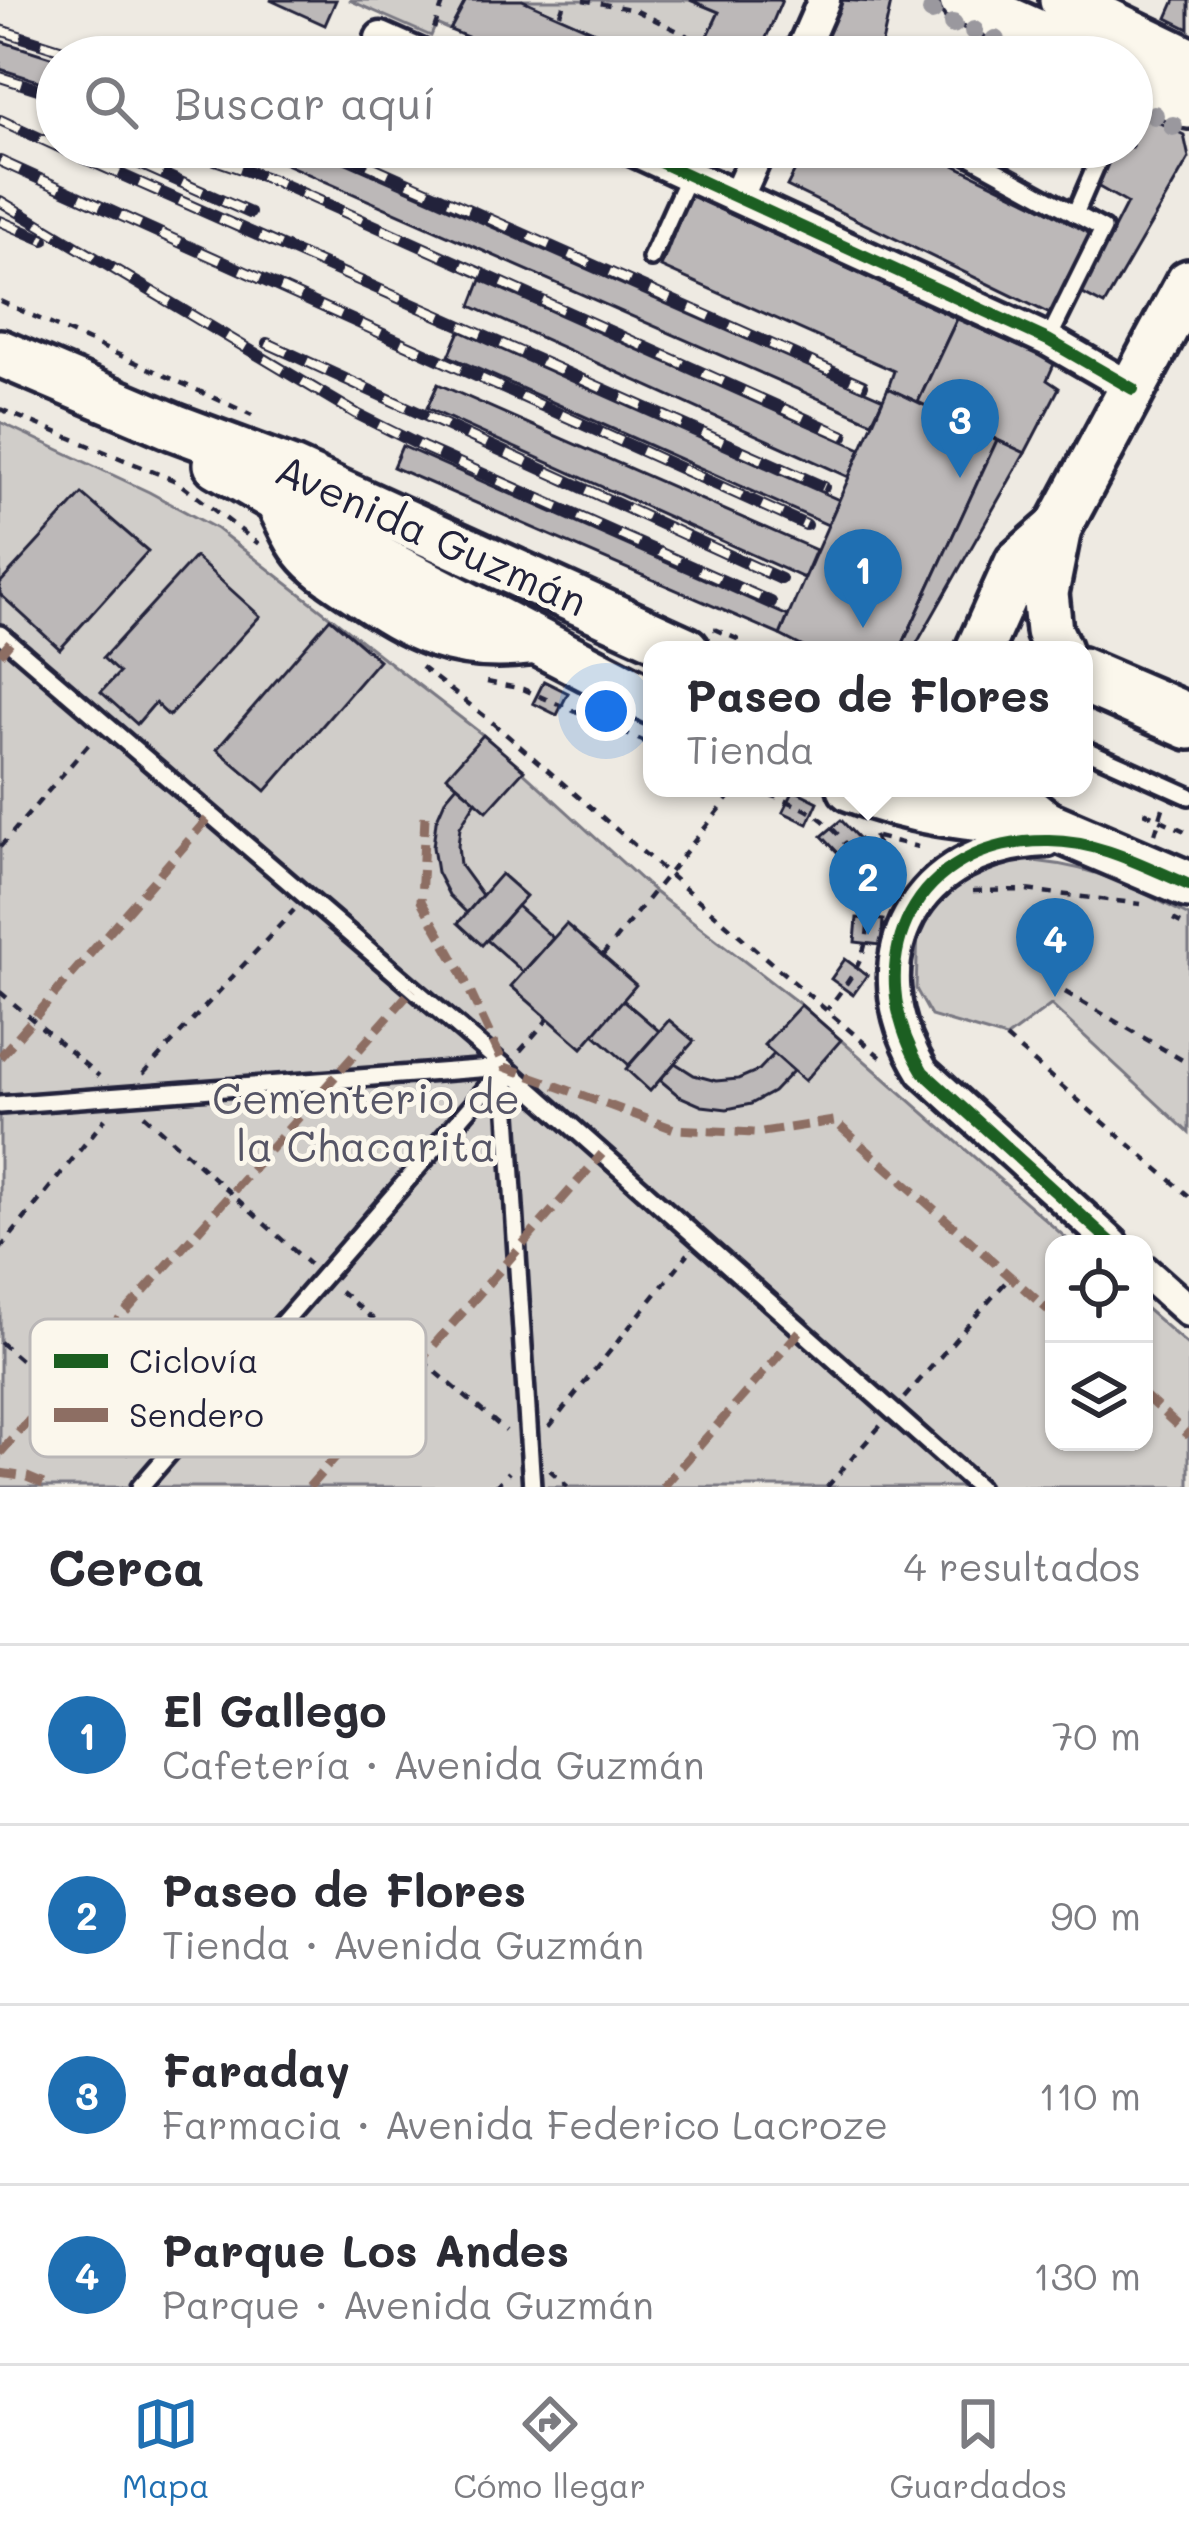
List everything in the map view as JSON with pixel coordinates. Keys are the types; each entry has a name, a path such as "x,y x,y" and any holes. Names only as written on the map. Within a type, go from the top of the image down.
{"main road":[{"path":"963,0 1044,36"},
{"path":"1063,0 1137,36"},
{"path":"1153,44 1189,61"},
{"path":"1153,87 1189,105"},
{"path":"1062,641 1047,574 1058,528 1189,283"},
{"name":"Avenida Guzmán","path":"0,352 174,427 243,450 667,641"},
{"name":"Avenida Guzmán","path":"174,427 226,473 278,500 375,579 532,641 643,696"},
{"path":"983,641 1018,562 1058,528"},
{"path":"375,579 393,551 413,546 497,562"},
{"path":"1093,684 1189,726"},
{"path":"883,797 954,817 1046,824"},
{"path":"1012,797 1046,824 1090,844 1159,886"}],"street":[{"path":"808,36 824,0"},
{"path":"674,168 1048,340 1133,389"},
{"path":"738,196 751,168"},
{"path":"1090,844 1011,842 974,855 941,876 924,895 900,938 893,976 895,1013 905,1044 922,1072 1103,1235"},
{"path":"1153,1279 1189,1311"}],"lane":[{"path":"991,168 1103,229 1048,340"},
{"path":"1075,214 1095,168"},
{"path":"651,258 689,175"},
{"path":"0,634 505,1067 978,1487"},
{"path":"532,641 643,678"},
{"path":"1093,659 1189,700"},
{"path":"1093,753 1189,796"},
{"path":"0,1105 505,1067"},
{"path":"287,1319 505,1067"},
{"path":"505,1067 532,1487"},
{"path":"146,1480 166,1457"}],"path":[{"path":"560,14 566,0"},
{"path":"583,0 634,10 688,36"},
{"path":"634,10 638,0"},
{"path":"0,409 176,481 271,554"},
{"path":"404,654 487,718 892,1066"},
{"path":"423,669 443,673"},
{"path":"483,681 523,689 643,741"},
{"path":"0,847 105,724"},
{"path":"1172,788 1159,819 1159,886 1189,927"},
{"path":"602,956 730,797"},
{"path":"772,797 820,818 858,862 869,931 861,959 826,1011"},
{"path":"1144,812 1189,832"},
{"path":"874,836 894,883 900,938"},
{"path":"941,876 976,893 1159,886"},
{"path":"0,1249 123,1096 306,897"},
{"path":"0,992 374,1319"},
{"path":"1065,992 1189,1064"},
{"path":"505,1067 548,1019"},
{"path":"1006,1038 1189,1196"},
{"path":"495,1487 700,1240"},
{"path":"827,1487 1011,1276"},
{"path":"0,1342 30,1370"},
{"path":"426,1363 568,1487"},
{"path":"122,1457 146,1480"}],"green space":[{"path":"349,0 466,0 450,30 436,24 431,36"},
{"path":"522,0 690,0 719,12 708,36 604,36"},
{"name":"Cementerio de la Chacarita","path":"0,422 217,529 483,735 656,893 801,1005 1063,1235 1045,1235 1045,1451 1153,1451 1153,1315 1189,1346 1189,1487 0,1487"},
{"path":"1015,860 1086,870 1189,916 1189,1133 1051,1005 1006,1038 931,1016 916,989 918,929 930,898 983,868"}],"building":[{"path":"270,0 336,0 325,25"},
{"path":"466,0 522,0 604,36 465,36 450,30"},
{"path":"690,0 782,0 767,36 708,36 719,12"},
{"path":"840,0 891,3 884,36 825,36"},
{"path":"1175,0 1189,0 1189,29 1167,18"},
{"path":"0,41 36,52 36,80 0,69"},
{"path":"1153,120 1184,135 1189,158 1104,305 1081,293 1127,203 1097,186 1106,168 1153,168"},
{"path":"295,168 358,168 883,399 872,422"},
{"path":"796,168 960,168 1092,232 1052,315 787,186"},
{"path":"689,195 957,319 918,402 888,388 894,371 661,267"},
{"path":"481,280 861,449 849,477 471,306"},
{"path":"957,319 1055,362 1047,380 1059,388 1025,453 918,402"},
{"path":"460,331 839,500 828,525 449,356"},
{"path":"438,384 816,550 804,578 427,408"},
{"path":"888,388 997,440 904,641 792,641 780,635"},
{"path":"997,440 1025,453 918,641 904,641"},
{"path":"402,446 788,616 780,635 393,467"},
{"path":"82,494 148,551 60,649 0,594 0,583"},
{"path":"195,557 260,616 169,716 155,703 137,724 101,692 119,673 103,658"},
{"path":"330,618 379,660 266,791 217,749"},
{"path":"544,681 568,693 557,715 533,703"},
{"path":"594,702 618,713 607,735 583,724"},
{"path":"483,735 524,770 487,811 447,776"},
{"path":"457,785 476,801 460,827 458,846 460,865 482,895 467,913 449,895 437,872 433,847 436,821"},
{"path":"790,797 818,802 808,824 783,812"},
{"path":"841,820 859,839 841,856 822,836"},
{"path":"870,866 880,891 857,899 847,874"},
{"path":"501,874 526,896 482,945 458,923"},
{"path":"517,906 553,938 523,972 487,940"},
{"path":"857,918 883,920 881,945 855,942"},
{"path":"566,924 636,985 582,1048 511,986"},
{"path":"845,959 867,975 853,995 831,979"},
{"path":"623,1000 659,1031 629,1065 594,1034"},
{"path":"801,1005 841,1040 805,1081 764,1045"},
{"path":"669,1020 694,1041 650,1091 626,1069"},
{"path":"774,1054 793,1071 773,1092 751,1104 727,1109 702,1106 679,1096 660,1080 675,1063 716,1081 738,1079 759,1070"}],"railway":[{"path":"0,30 36,41"},
{"path":"0,77 36,88"},
{"path":"0,120 36,136"},
{"path":"0,161 806,525"},
{"path":"106,168 824,487"},
{"path":"149,168 250,213"},
{"path":"238,168 844,436"},
{"path":"375,168 863,385"},
{"path":"0,201 357,414 771,602"},
{"path":"0,221 44,240"},
{"path":"267,343 781,579"}],"marked path":[{"path":"0,654 10,642"},
{"path":"0,1057 211,815"},
{"path":"425,816 421,901 460,970 505,1067 674,1129 756,1133 834,1121 1045,1307"},
{"path":"119,1319 413,989"},
{"path":"426,1354 602,1154"},
{"path":"663,1487 801,1330"},
{"path":"1153,1403 1189,1436"},
{"path":"0,1453 30,1419"},
{"path":"309,1487 335,1457"},
{"path":"0,1473 51,1487"}],"cycle path":[{"path":"673,168 1048,340 1133,389"},
{"path":"1103,1235 923,1072 903,1030 895,989 898,950 910,914 932,884 963,861 1002,846 1049,841 1086,845 1189,885"}],"place":[{"name":"Faraday","path":"960,478"},
{"name":"El Gallego","path":"863,628"},
{"name":"Paseo de Flores","path":"868,935"},
{"name":"Parque Los Andes","path":"1055,997"}]}
